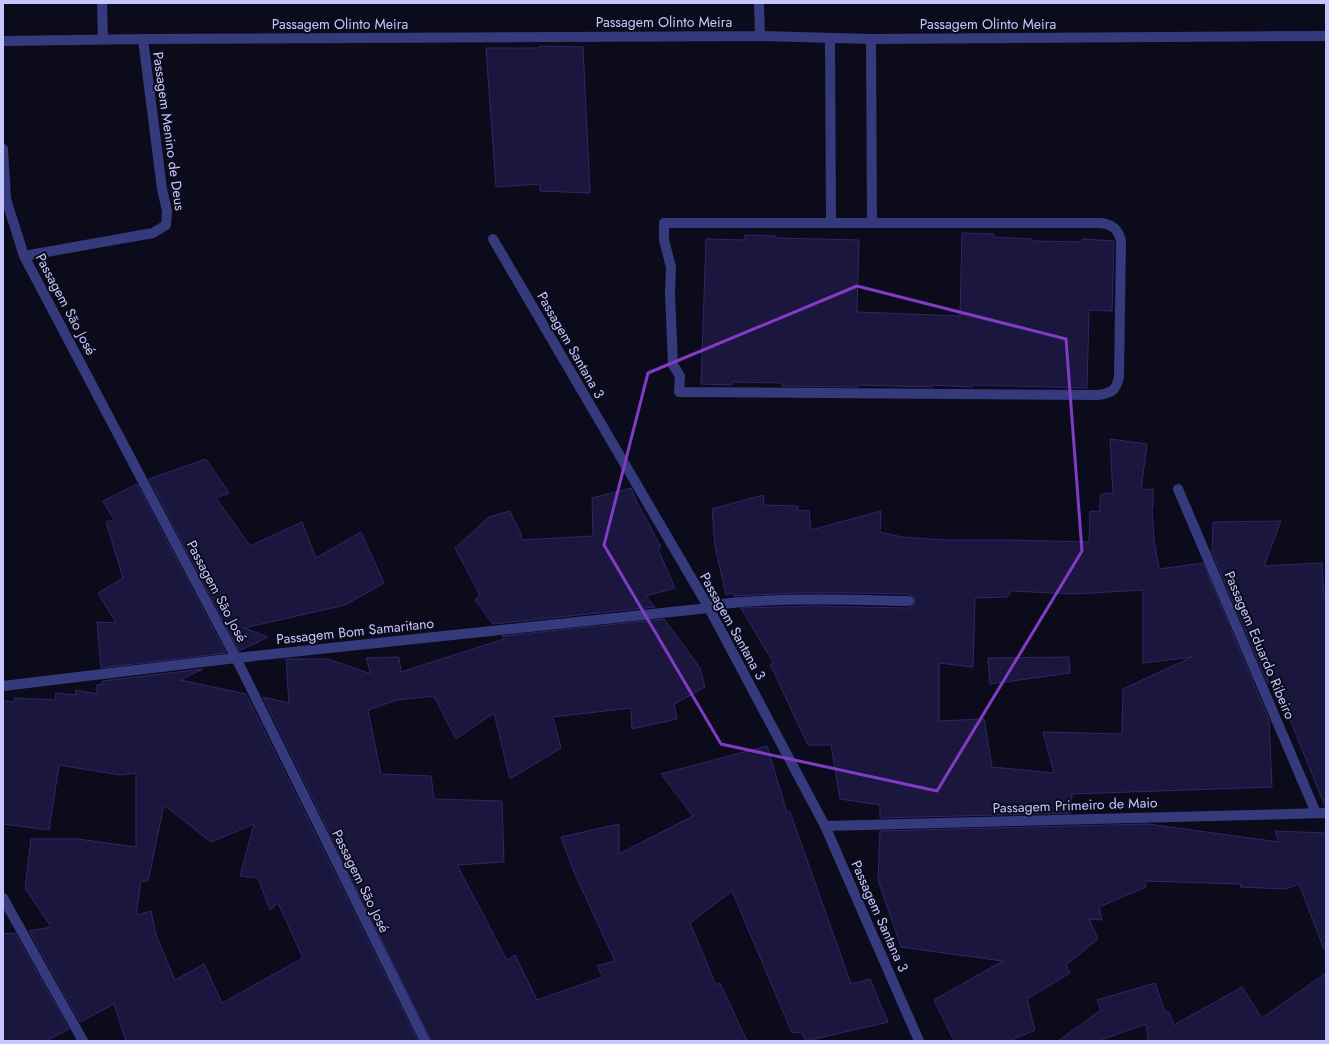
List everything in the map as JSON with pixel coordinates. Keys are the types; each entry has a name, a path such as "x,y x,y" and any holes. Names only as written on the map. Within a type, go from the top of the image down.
{"street":[{"path":"102,3 102,40"},
{"path":"759,3 760,36"},
{"name":"Passagem Olinto Meira","path":"3,41 760,36 871,39 1326,36"},
{"path":"830,38 831,222"},
{"name":"Passagem Menino de Deus","path":"24,256 153,233 166,225 167,211 162,189 143,39"},
{"path":"871,39 872,223"},
{"name":"Passagem São José","path":"3,149 6,199 24,256 236,658 424,1041"},
{"path":"831,222 1101,223 1110,225 1116,229 1121,241 1119,378 1117,385 1114,390 1098,395 679,392 680,376 673,365 670,293 672,267 664,240 664,223 831,222"},
{"name":"Passagem Santana 3","path":"493,239 709,608 825,826 919,1041"},
{"name":"Passagem Eduardo Ribeiro","path":"1178,489 1321,813"},
{"name":"Passagem Bom Samaritano","path":"3,686 236,658 709,608 716,605 781,599 909,601"},
{"name":"Passagem Primeiro de Maio","path":"825,826 1321,813"},
{"path":"3,898 83,1041"}],"highlighted area":[{"path":"857,286 1066,339 1082,551 937,791 721,744 604,545 648,373"}],"building":[{"path":"540,46 583,47 590,193 540,191 540,184 496,187 486,48 540,48"},
{"path":"962,233 994,234 994,237 1032,239 1032,241 1082,242 1082,239 1114,241 1112,311 1089,310 1087,388 972,385 972,387 932,385 932,387 857,385 857,387 782,386 782,383 733,382 732,385 701,384 706,239 745,240 745,235 776,236 776,238 859,240 857,312 960,316"},
{"path":"1110,439 1147,444 1141,490 1153,489 1152,511 1154,540 1159,569 1203,563 1269,720 1272,787 1072,794 1071,813 880,818 880,805 840,799 831,745 808,745 770,664 774,664 741,608 814,606 909,608 914,605 915,598 909,594 852,593 795,593 734,596 732,593 726,595 715,546 712,509 763,495 764,505 798,506 797,510 809,511 811,530 881,511 880,532 902,537 945,540 1089,542 1090,511 1099,512 1101,494 1113,493","holes":["1143,590 1143,663 1192,657 1123,689 1122,734 1043,732 1054,773 992,767 984,719 939,721 939,663 973,667 975,598 1007,597 1012,591 1073,594"]},
{"path":"206,459 229,493 216,498 250,546 302,522 316,558 361,532 384,583 345,605 244,628 268,637 239,651 149,479"},
{"path":"137,484 226,653 101,668 97,622 116,623 98,593 123,578 106,522 114,520 103,501"},
{"path":"631,488 661,547 658,549 675,588 646,596 655,607 493,624 475,600 480,595 455,548 489,517 510,511 521,534 522,540 593,536 592,498"},
{"path":"1281,521 1264,566 1322,563 1324,599 1326,599 1325,806 1267,663 1268,684 1212,552 1213,522"},
{"path":"664,619 700,668 705,687 674,704 677,719 632,729 631,708 553,717 561,748 510,779 494,713 456,739 434,696 397,700 368,710 381,774 431,776 434,799 502,801 504,862 457,865 507,960 515,955 537,1000 603,977 597,966 615,961 574,872 561,837 619,824 619,854 693,816 661,774 767,746 787,812 790,812 851,984 870,979 888,1022 806,1041 801,1032 792,1033 732,891 690,923 716,985 720,983 747,1041 431,1041 263,697 289,703 286,659 328,659 371,674 366,658 399,657 401,672 504,639 502,636"},
{"path":"1069,657 1070,673 990,684 988,658"},
{"path":"203,669 180,680 246,694 418,1041 126,1041 114,1004 80,1022 29,931 51,927 25,888 31,839 78,839 136,847 136,773 120,775 59,765 49,830 3,824 3,701 14,702 14,698 55,700 56,693 76,695 76,690 97,694 97,685 103,684 102,681","holes":["164,805 211,842 254,824 240,876 258,878 270,910 278,903 303,958 222,1003 204,964 175,980 156,935 151,911 136,915 141,881 148,881"]},
{"path":"1148,824 1279,842 1275,831 1326,833 1326,948 1324,949 1299,884 1286,889 1240,887 1241,884 1145,881 1146,887 1099,907 1102,920 1089,919 1098,939 1066,965 1070,973 1027,999 1035,1030 1009,1041 954,1041 934,1000 1003,961 901,947 878,880 880,831"},
{"path":"15,933 69,1029 46,1041 3,1041 3,934"},
{"path":"1326,973 1326,1041 1145,1041 1148,1039 1146,1024 1098,1041 1058,1041 1101,1010 1097,1000 1155,983 1165,1012 1169,1012 1174,1025 1242,987 1262,1018"}]}
